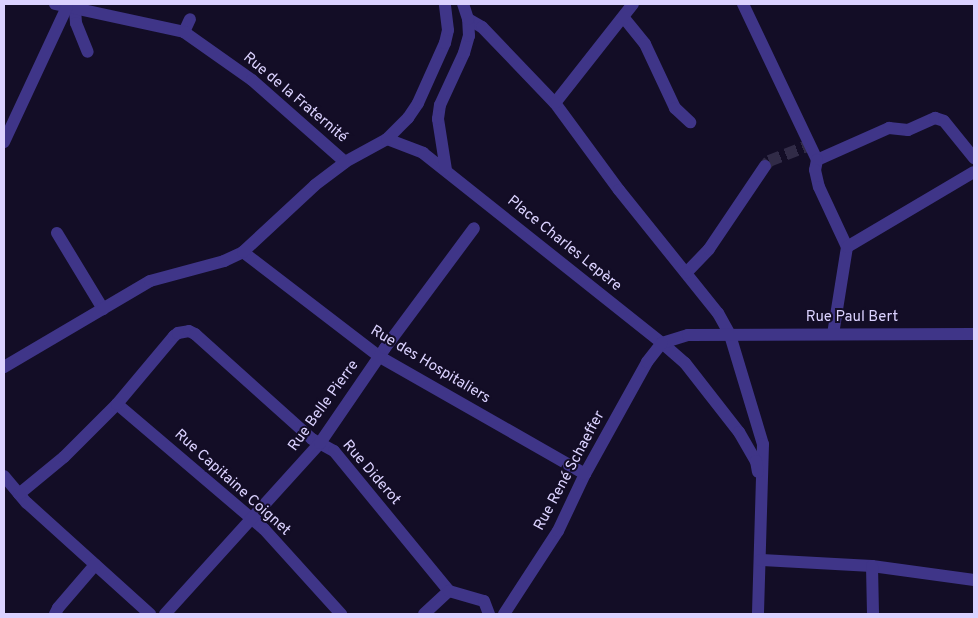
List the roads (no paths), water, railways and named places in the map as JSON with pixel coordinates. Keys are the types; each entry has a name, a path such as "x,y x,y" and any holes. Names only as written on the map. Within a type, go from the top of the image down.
{"street":[{"path":"4,368 156,279 224,261 243,252 315,185 345,162 387,139 408,118 418,103 445,43 448,30 445,4"},
{"path":"446,170 438,119 440,105 464,53 469,36 468,19 463,4"},
{"path":"555,102 624,18 633,4"},
{"path":"743,4 817,160 815,170 819,187 847,247 833,334"},
{"path":"66,6 76,23 88,52"},
{"path":"4,142 66,6"},
{"name":"Rue de la Fraternité","path":"66,6 184,32 252,80 345,162"},
{"path":"624,18 645,44 674,108 690,122"},
{"path":"184,32 190,19"},
{"path":"468,19 482,27 555,102 619,190 718,313 730,335 762,444 758,614"},
{"path":"817,160 889,128 908,130 935,118 940,118 974,158"},
{"name":"Place Charles Lepère","path":"387,139 416,149 446,170 662,343 684,363 739,432 756,461 762,489"},
{"path":"686,273 709,250 765,166"},
{"path":"847,247 974,172"},
{"name":"Rue Belle Pierre","path":"165,614 320,444 380,357 474,228"},
{"path":"57,233 104,309"},
{"name":"Rue des Hospitaliers","path":"243,252 380,357 585,474"},
{"name":"Rue Diderot","path":"117,404 178,332 189,331 195,334 312,439 334,451 449,591"},
{"name":"Rue Paul Bert","path":"662,343 688,334 974,334"},
{"name":"Rue René Schaeffer","path":"504,614 558,531 585,474 648,362 662,343"},
{"path":"19,494 64,457 117,404"},
{"name":"Rue Capitaine Coignet","path":"117,404 264,529 341,614"},
{"path":"4,476 19,494 150,614"},
{"path":"760,560 872,566 974,580"},
{"path":"55,614 95,564"},
{"path":"872,566 872,614"},
{"path":"424,614 449,591 484,601 489,614"}],"tunnel":[{"path":"765,166 769,161 810,145"}]}
